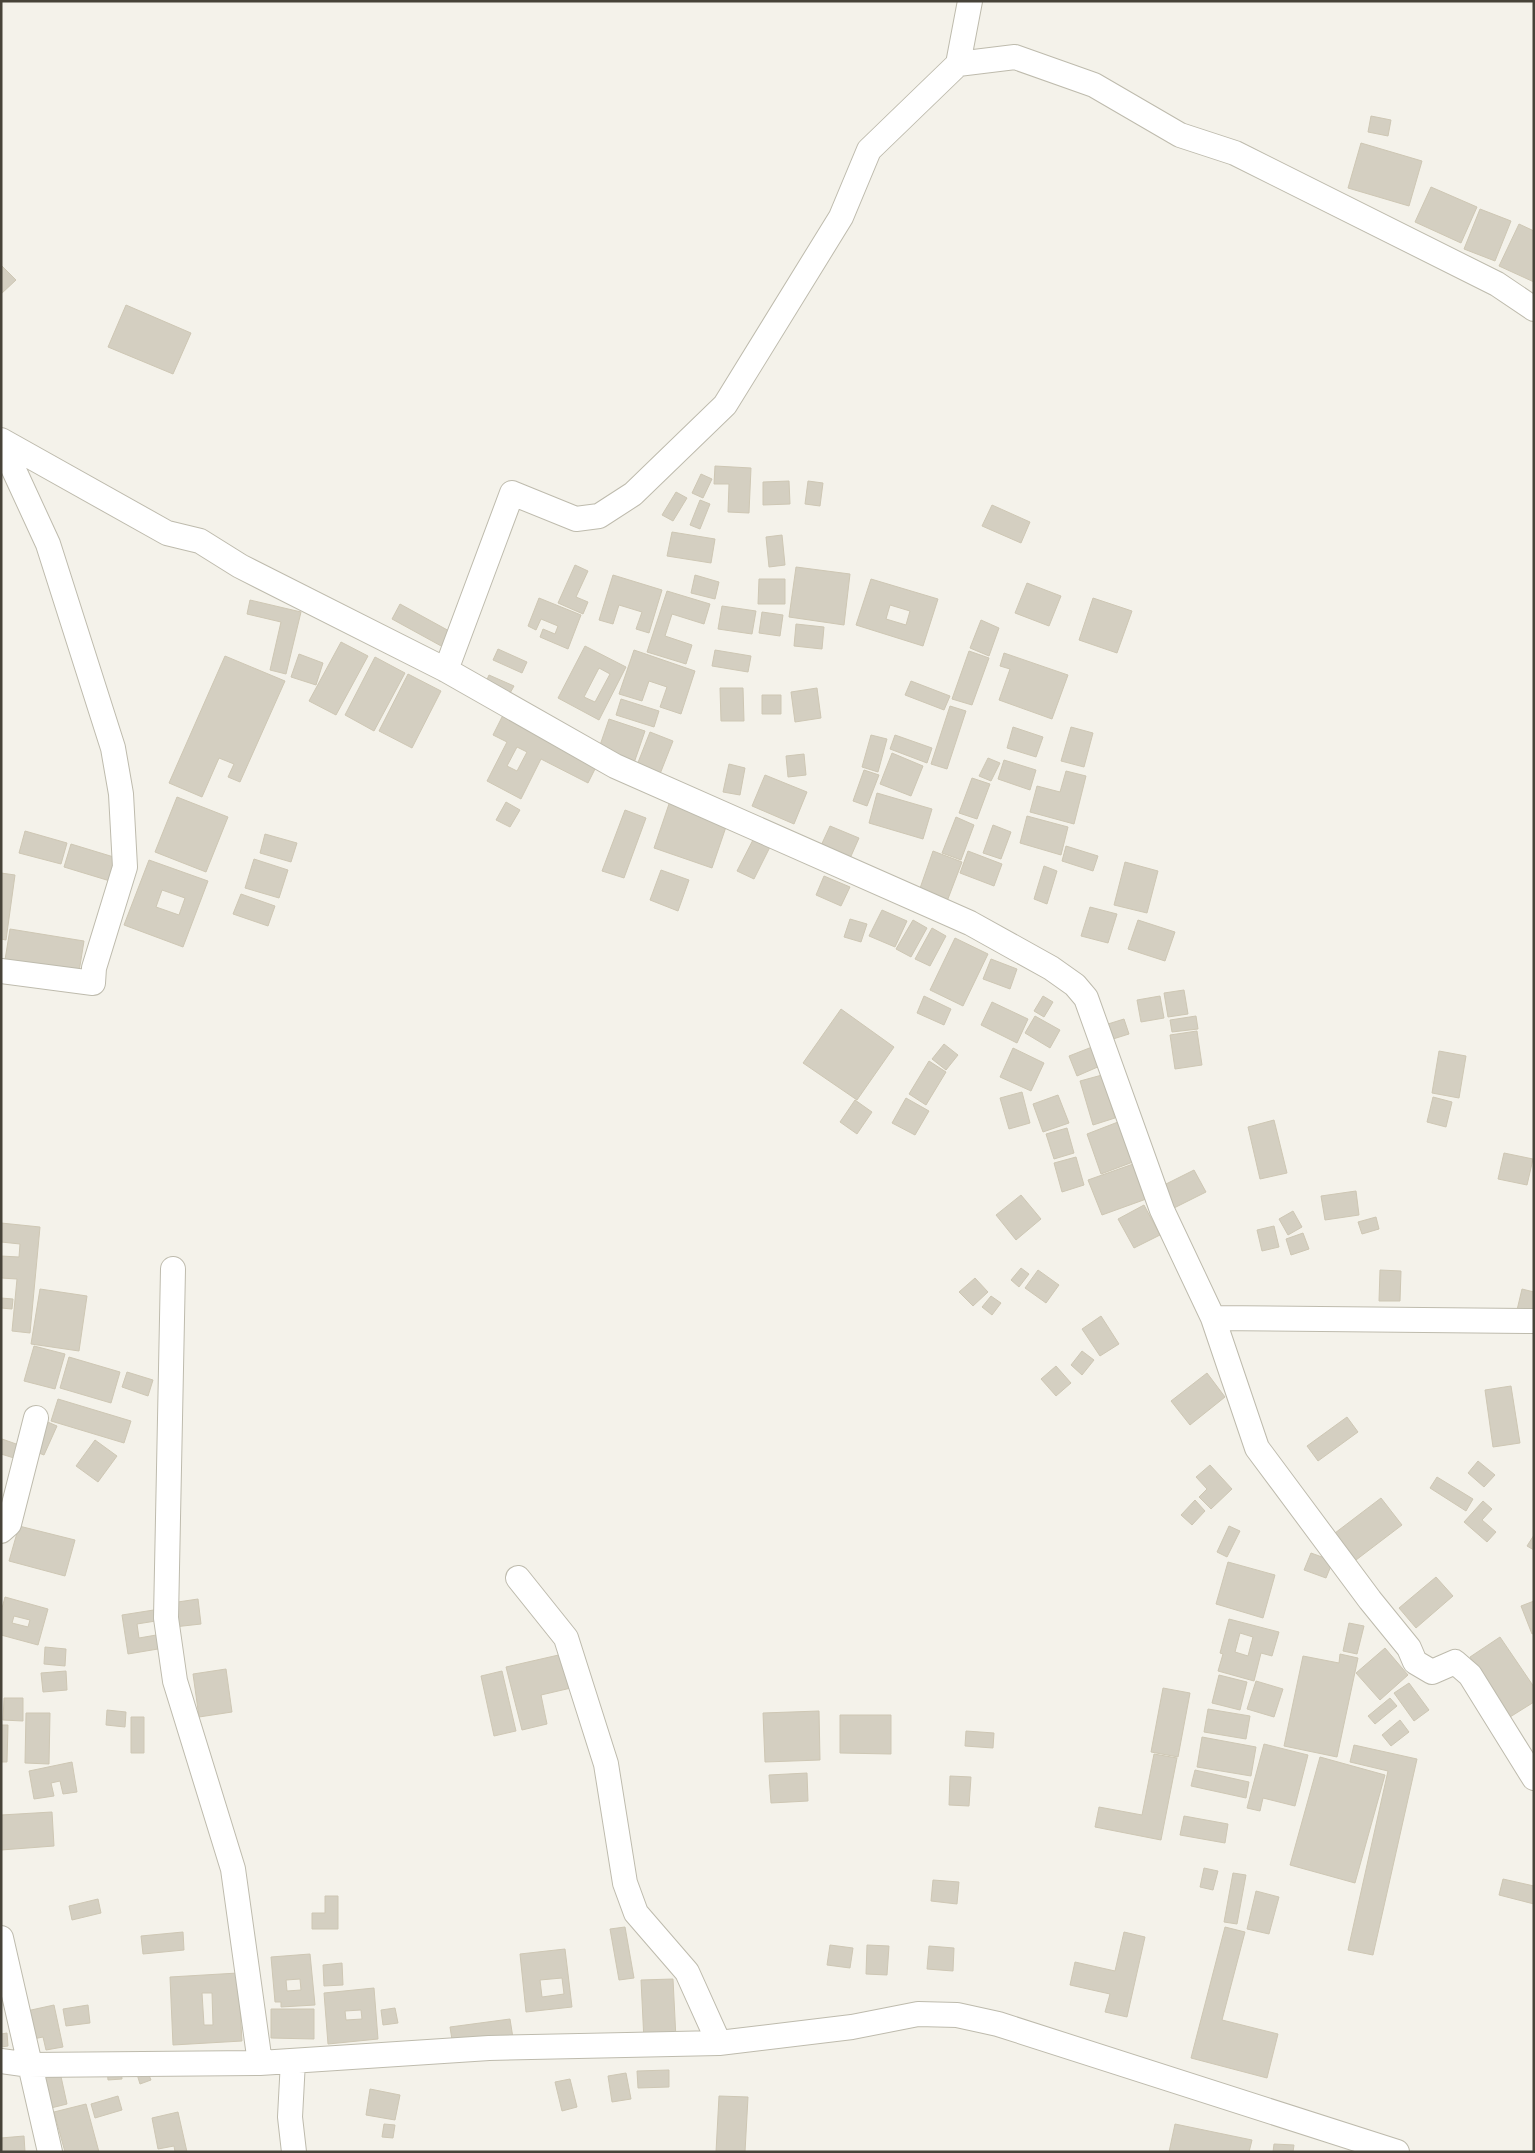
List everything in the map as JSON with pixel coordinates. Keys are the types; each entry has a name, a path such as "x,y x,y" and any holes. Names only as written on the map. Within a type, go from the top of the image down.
{"street":[{"path":"446,670 512,493 576,519 599,516 633,494 725,405 841,217 869,150 958,64 970,1"},
{"path":"958,64 1015,57 1094,84 1180,135 1235,153 1497,284 1534,309"},
{"path":"1,441 167,533 200,541 240,566 446,670 615,766 970,923 1051,968 1075,985 1086,998 1162,1210 1213,1318 1257,1448 1370,1600 1409,1648 1415,1662 1432,1672 1455,1662 1470,1675 1534,1778"},
{"path":"1,441 48,544 113,748 121,794 125,867 94,968 93,983 1,970"},
{"path":"173,1269 166,1618 174,1681 233,1869 260,2063"},
{"path":"1213,1318 1534,1321"},
{"path":"4,1525 36,1418"},
{"path":"518,1578 566,1638 606,1764 625,1883 636,1912 687,1972 719,2044"},
{"path":"1,1938 50,2152"},
{"path":"1,2061 30,2065 260,2063 489,2048 719,2044 852,2027 918,2014 957,2015 998,2024 1397,2152"},
{"path":"293,2061 290,2117 294,2152"}],"building":[{"path":"1371,116 1391,120 1388,136 1368,132"},
{"path":"1361,143 1422,161 1409,206 1348,188"},
{"path":"1431,187 1477,207 1461,243 1415,222"},
{"path":"1480,209 1511,221 1495,261 1464,249"},
{"path":"1519,224 1534,231 1534,282 1499,266"},
{"path":"1,265 16,280 1,294"},
{"path":"126,305 191,333 173,374 108,347"},
{"path":"715,466 751,468 749,513 728,512 729,484 714,484"},
{"path":"701,474 712,479 703,498 692,493"},
{"path":"789,481 790,504 763,505 763,482"},
{"path":"808,481 823,483 820,506 805,504"},
{"path":"676,492 687,498 673,521 662,515"},
{"path":"700,500 710,504 700,529 690,525"},
{"path":"992,505 1030,522 1021,543 982,526"},
{"path":"672,532 715,539 711,563 667,556"},
{"path":"782,535 785,565 769,567 766,537"},
{"path":"575,565 588,571 576,597 588,602 583,614 558,603"},
{"path":"796,567 850,574 844,625 789,617"},
{"path":"613,575 662,590 649,633 636,629 642,612 619,605 613,624 599,620"},
{"path":"695,575 719,582 715,599 691,593"},
{"path":"759,579 785,579 785,604 758,604"},
{"path":"871,579 938,599 923,646 856,625","holes":["890,605 910,611 906,625 886,619"]},
{"path":"1027,583 1061,596 1049,626 1015,613"},
{"path":"667,591 710,604 704,624 672,614 665,636 692,645 686,664 647,652"},
{"path":"539,598 581,615 568,649 540,637 543,629 555,634 558,626 541,619 536,630 528,626"},
{"path":"1093,598 1132,611 1117,653 1079,640"},
{"path":"250,600 301,612 286,674 270,670 281,622 247,614"},
{"path":"400,604 451,632 443,647 392,619"},
{"path":"722,606 756,611 752,634 718,629"},
{"path":"762,612 783,615 780,636 759,633"},
{"path":"981,620 999,628 989,656 970,648"},
{"path":"796,624 824,627 822,649 794,646"},
{"path":"341,642 368,656 336,715 309,701"},
{"path":"585,646 626,667 599,720 558,698","holes":["599,668 610,674 595,702 584,697"]},
{"path":"498,649 527,662 522,673 493,660"},
{"path":"634,650 695,671 681,714 660,707 667,687 649,681 642,701 619,694"},
{"path":"715,650 751,656 748,672 712,666"},
{"path":"969,651 989,658 972,705 952,699"},
{"path":"1004,653 1068,675 1052,719 999,700 1010,669 1000,666"},
{"path":"299,654 323,663 316,685 291,677"},
{"path":"225,656 285,681 240,782 228,777 234,764 219,758 202,797 169,783"},
{"path":"375,657 405,673 374,731 345,715"},
{"path":"408,674 441,691 412,748 379,731"},
{"path":"489,675 514,686 509,695 485,684"},
{"path":"911,681 950,696 944,710 905,695"},
{"path":"720,688 743,688 744,721 721,721"},
{"path":"817,688 821,718 795,722 791,692"},
{"path":"762,695 781,695 781,714 762,714"},
{"path":"621,699 659,711 654,727 616,715"},
{"path":"950,706 966,711 947,769 931,764"},
{"path":"503,715 598,763 588,783 541,759 521,799 487,781 507,742 493,735","holes":["517,747 527,752 517,771 507,766"]},
{"path":"609,719 645,731 634,763 598,751"},
{"path":"1013,727 1043,737 1036,757 1007,748"},
{"path":"1071,727 1093,733 1084,767 1061,761"},
{"path":"650,732 673,741 660,774 637,765"},
{"path":"871,735 887,739 878,772 862,767"},
{"path":"895,735 932,748 927,763 890,749"},
{"path":"892,753 923,766 911,796 880,784"},
{"path":"804,754 806,775 788,777 786,756"},
{"path":"988,758 1000,763 991,781 979,776"},
{"path":"1004,760 1036,770 1030,790 998,779"},
{"path":"729,764 745,768 740,795 723,792"},
{"path":"864,770 879,775 867,806 853,801"},
{"path":"1066,771 1086,776 1074,824 1030,812 1037,786 1060,792"},
{"path":"765,775 807,792 794,824 752,806"},
{"path":"972,778 990,784 977,819 959,813"},
{"path":"877,793 932,809 923,839 869,823"},
{"path":"177,797 228,817 206,872 155,852"},
{"path":"670,801 728,821 712,868 654,848"},
{"path":"506,802 520,810 510,827 496,820"},
{"path":"625,810 646,818 624,878 602,871"},
{"path":"1027,816 1068,827 1061,855 1020,843"},
{"path":"956,817 974,825 961,860 942,853"},
{"path":"993,825 1011,832 1001,859 983,853"},
{"path":"830,826 859,838 848,863 819,850"},
{"path":"25,831 67,843 61,864 19,853"},
{"path":"265,834 297,843 291,862 260,853"},
{"path":"755,836 771,845 754,879 737,871"},
{"path":"71,844 117,858 110,881 64,867"},
{"path":"1066,846 1098,856 1093,871 1062,861"},
{"path":"933,851 962,862 946,904 918,894"},
{"path":"968,851 1002,864 994,886 960,873"},
{"path":"254,859 288,870 279,898 245,888"},
{"path":"149,860 208,881 183,947 124,925","holes":["162,890 185,898 179,915 156,907"]},
{"path":"1125,862 1158,871 1147,913 1114,905"},
{"path":"1044,866 1057,871 1047,904 1034,899"},
{"path":"661,870 689,880 678,911 650,900"},
{"path":"1,873 15,875 6,940 1,939"},
{"path":"824,876 850,887 841,906 816,895"},
{"path":"241,894 275,906 268,926 233,914"},
{"path":"1090,907 1117,914 1108,943 1081,936"},
{"path":"882,910 907,921 895,947 869,936"},
{"path":"850,919 867,924 861,942 844,937"},
{"path":"913,920 927,928 911,957 896,949"},
{"path":"1138,920 1175,932 1165,961 1128,949"},
{"path":"932,928 946,936 930,966 915,959"},
{"path":"10,929 84,941 78,978 4,966"},
{"path":"955,938 988,954 963,1006 930,990"},
{"path":"991,959 1017,969 1010,989 983,979"},
{"path":"1184,990 1188,1014 1168,1017 1164,993"},
{"path":"924,996 951,1009 944,1025 917,1013"},
{"path":"1043,996 1053,1002 1044,1017 1034,1011"},
{"path":"1160,996 1164,1018 1141,1022 1137,1000"},
{"path":"992,1002 1028,1019 1017,1043 981,1025"},
{"path":"841,1009 894,1047 857,1100 803,1063"},
{"path":"1035,1016 1060,1030 1050,1048 1025,1033"},
{"path":"1196,1016 1198,1029 1172,1032 1170,1020"},
{"path":"1124,1019 1129,1034 1113,1039 1108,1024"},
{"path":"1197,1031 1202,1065 1175,1069 1170,1035"},
{"path":"944,1044 958,1055 946,1070 932,1059"},
{"path":"1092,1047 1100,1066 1077,1076 1069,1056"},
{"path":"1013,1048 1044,1063 1031,1091 1000,1077"},
{"path":"1439,1051 1466,1056 1459,1098 1432,1093"},
{"path":"929,1061 946,1072 926,1105 909,1094"},
{"path":"1102,1075 1115,1118 1093,1125 1080,1081"},
{"path":"1022,1092 1030,1123 1009,1129 1000,1098"},
{"path":"1058,1095 1069,1123 1043,1132 1033,1104"},
{"path":"1433,1097 1452,1102 1446,1127 1427,1122"},
{"path":"906,1098 929,1111 915,1135 892,1123"},
{"path":"855,1100 872,1112 857,1134 840,1122"},
{"path":"1274,1120 1287,1173 1260,1179 1248,1127"},
{"path":"1118,1122 1133,1162 1101,1174 1087,1134"},
{"path":"1067,1128 1074,1153 1054,1159 1046,1134"},
{"path":"1504,1153 1533,1159 1527,1185 1498,1179"},
{"path":"1076,1157 1084,1185 1062,1192 1054,1163"},
{"path":"1136,1163 1149,1198 1102,1215 1088,1180"},
{"path":"1194,1170 1206,1192 1172,1209 1160,1187"},
{"path":"1356,1191 1359,1215 1325,1220 1321,1196"},
{"path":"1021,1195 1041,1219 1016,1240 996,1215"},
{"path":"1144,1205 1160,1235 1134,1248 1118,1219"},
{"path":"1293,1211 1302,1227 1288,1235 1279,1219"},
{"path":"1376,1217 1379,1229 1362,1234 1358,1222"},
{"path":"1,1223 40,1227 30,1333 12,1331 17,1279 1,1278 1,1256 19,1257 20,1244 1,1242"},
{"path":"1274,1226 1279,1247 1262,1251 1257,1230"},
{"path":"1303,1233 1309,1249 1291,1255 1286,1239"},
{"path":"1021,1268 1029,1274 1019,1287 1011,1280"},
{"path":"1038,1270 1059,1285 1046,1303 1025,1288"},
{"path":"1380,1270 1401,1271 1400,1301 1379,1301"},
{"path":"975,1278 988,1292 973,1306 959,1292"},
{"path":"40,1289 87,1296 79,1351 31,1344"},
{"path":"1522,1289 1534,1292 1534,1314 1517,1310"},
{"path":"991,1296 1001,1303 992,1315 982,1307"},
{"path":"1,1298 13,1299 12,1309 1,1308"},
{"path":"1101,1316 1119,1344 1100,1356 1082,1329"},
{"path":"34,1346 65,1354 55,1389 24,1381"},
{"path":"1082,1351 1094,1360 1082,1375 1071,1365"},
{"path":"69,1357 120,1372 111,1403 60,1388"},
{"path":"1056,1366 1071,1383 1056,1396 1041,1379"},
{"path":"127,1372 153,1380 148,1396 122,1387"},
{"path":"1207,1373 1225,1397 1190,1425 1171,1401"},
{"path":"1511,1386 1520,1443 1493,1447 1485,1390"},
{"path":"58,1399 131,1421 124,1443 51,1421"},
{"path":"1347,1417 1358,1432 1318,1461 1307,1446"},
{"path":"43,1420 57,1426 44,1455 31,1450"},
{"path":"2,1439 19,1445 14,1458 1,1454"},
{"path":"95,1440 117,1456 98,1482 76,1466"},
{"path":"1478,1461 1495,1475 1484,1487 1468,1473"},
{"path":"1210,1465 1232,1489 1211,1509 1199,1497 1207,1489 1196,1477"},
{"path":"1437,1477 1473,1499 1466,1511 1430,1488"},
{"path":"1381,1498 1402,1525 1356,1560 1335,1533"},
{"path":"1195,1500 1205,1511 1192,1525 1181,1515"},
{"path":"1483,1501 1492,1509 1482,1520 1496,1532 1487,1542 1464,1522"},
{"path":"19,1526 75,1540 65,1576 9,1561"},
{"path":"1229,1526 1240,1531 1227,1557 1217,1552"},
{"path":"1534,1535 1534,1550 1527,1546"},
{"path":"1311,1553 1333,1561 1326,1578 1304,1570"},
{"path":"1228,1562 1275,1575 1263,1618 1216,1604"},
{"path":"1436,1577 1453,1596 1416,1628 1399,1608"},
{"path":"5,1597 48,1609 38,1645 1,1635 1,1612","holes":["14,1616 30,1620 28,1627 12,1623"]},
{"path":"198,1599 201,1624 174,1627 171,1603"},
{"path":"1534,1601 1534,1633 1532,1634 1521,1606"},
{"path":"160,1609 162,1620 137,1624 139,1638 162,1634 164,1648 128,1654 122,1615"},
{"path":"1229,1619 1279,1632 1272,1656 1261,1653 1254,1681 1218,1671 1223,1654 1220,1653","holes":["1240,1633 1253,1637 1248,1656 1235,1652"]},
{"path":"1349,1623 1364,1626 1357,1654 1343,1651"},
{"path":"1500,1637 1534,1687 1534,1702 1510,1717 1470,1657"},
{"path":"45,1647 66,1649 65,1666 44,1664"},
{"path":"1385,1648 1408,1675 1380,1700 1356,1673"},
{"path":"563,1654 571,1688 541,1695 547,1724 522,1730 506,1667"},
{"path":"1340,1654 1358,1658 1337,1757 1284,1746 1303,1656 1339,1663"},
{"path":"226,1669 232,1712 199,1717 193,1674"},
{"path":"66,1671 67,1690 43,1692 41,1673"},
{"path":"502,1671 516,1731 494,1736 481,1676"},
{"path":"1219,1675 1247,1682 1240,1710 1212,1703"},
{"path":"1256,1681 1283,1689 1274,1717 1247,1709"},
{"path":"1409,1683 1429,1710 1414,1721 1394,1693"},
{"path":"1163,1688 1190,1693 1178,1757 1151,1752"},
{"path":"4,1698 23,1698 23,1721 3,1720"},
{"path":"1390,1698 1397,1706 1375,1724 1368,1716"},
{"path":"1208,1709 1250,1716 1246,1739 1204,1732"},
{"path":"107,1710 126,1712 125,1727 106,1725"},
{"path":"819,1711 820,1760 765,1762 763,1713"},
{"path":"26,1713 50,1713 49,1764 25,1763"},
{"path":"840,1715 891,1715 891,1754 840,1753"},
{"path":"131,1717 144,1717 144,1753 131,1753"},
{"path":"1400,1720 1409,1732 1391,1746 1382,1735"},
{"path":"1,1725 8,1725 7,1762 1,1762"},
{"path":"966,1731 994,1733 993,1748 965,1746"},
{"path":"1202,1737 1256,1747 1251,1776 1197,1767"},
{"path":"1264,1744 1308,1755 1295,1806 1263,1798 1260,1811 1247,1808"},
{"path":"1354,1745 1417,1759 1373,1955 1348,1950 1388,1771 1350,1762"},
{"path":"1154,1754 1177,1758 1161,1840 1095,1827 1099,1807 1142,1815"},
{"path":"1320,1757 1385,1775 1355,1883 1290,1865"},
{"path":"72,1762 77,1792 63,1794 60,1781 51,1783 54,1796 34,1799 29,1771"},
{"path":"1195,1770 1249,1782 1246,1798 1191,1786"},
{"path":"807,1773 808,1801 771,1803 769,1775"},
{"path":"950,1776 971,1777 969,1806 949,1805"},
{"path":"52,1812 54,1846 1,1850 1,1815"},
{"path":"1184,1816 1228,1824 1225,1843 1180,1835"},
{"path":"1204,1868 1218,1871 1213,1890 1200,1887"},
{"path":"1233,1873 1246,1875 1237,1924 1224,1922"},
{"path":"1503,1879 1534,1886 1534,1904 1499,1895"},
{"path":"933,1880 959,1882 957,1904 931,1901"},
{"path":"1256,1891 1279,1897 1269,1934 1247,1929"},
{"path":"325,1896 338,1896 338,1929 312,1929 312,1913 325,1913"},
{"path":"98,1899 101,1913 72,1920 69,1906"},
{"path":"625,1927 634,1978 619,1980 610,1929"},
{"path":"1225,1927 1245,1932 1222,2020 1278,2034 1267,2078 1191,2058"},
{"path":"183,1932 184,1950 143,1954 141,1936"},
{"path":"1124,1932 1145,1937 1127,2017 1105,2012 1110,1994 1070,1985 1075,1962 1115,1971"},
{"path":"830,1945 853,1948 850,1968 827,1965"},
{"path":"867,1945 889,1946 887,1975 866,1974"},
{"path":"929,1946 954,1948 953,1971 927,1969"},
{"path":"565,1949 572,2007 526,2012 520,1954","holes":["562,1978 564,1994 542,1997 540,1980"]},
{"path":"310,1954 315,2005 281,2007 281,2002 275,2002 271,1957","holes":["300,1979 301,1990 287,1991 286,1980"]},
{"path":"342,1963 343,1985 324,1986 323,1965"},
{"path":"238,1973 242,2041 173,2045 170,1977","holes":["202,1993 212,1993 213,2025 204,2025"]},
{"path":"673,1979 676,2039 644,2041 641,1980"},
{"path":"374,1988 378,2039 328,2044 324,1993","holes":["361,2010 362,2019 346,2020 345,2011"]},
{"path":"54,2005 63,2047 46,2050 43,2037 28,2040 22,2012"},
{"path":"88,2005 90,2023 66,2026 63,2009"},
{"path":"395,2008 398,2023 383,2025 381,2010"},
{"path":"271,2009 314,2009 314,2039 271,2038"},
{"path":"510,2019 513,2038 453,2046 450,2027"},
{"path":"7,2033 8,2046 1,2047 1,2034"},
{"path":"121,2067 122,2079 108,2080 107,2069"},
{"path":"146,2068 151,2080 140,2084 136,2071"},
{"path":"669,2070 669,2087 638,2088 637,2071"},
{"path":"60,2072 67,2104 51,2108 43,2076"},
{"path":"626,2073 631,2099 612,2102 608,2076"},
{"path":"570,2079 577,2107 562,2111 555,2082"},
{"path":"370,2089 400,2095 395,2120 366,2115"},
{"path":"118,2096 122,2110 95,2118 91,2104"},
{"path":"719,2096 748,2097 745,2152 716,2152"},
{"path":"86,2104 99,2152 65,2152 54,2112"},
{"path":"178,2112 187,2152 175,2152 174,2146 158,2149 152,2118"},
{"path":"384,2124 395,2125 393,2138 382,2137"},
{"path":"1175,2124 1252,2140 1249,2152 1169,2152"},
{"path":"24,2136 25,2152 1,2152 1,2138"},
{"path":"1274,2144 1294,2145 1293,2152 1273,2152"}]}
